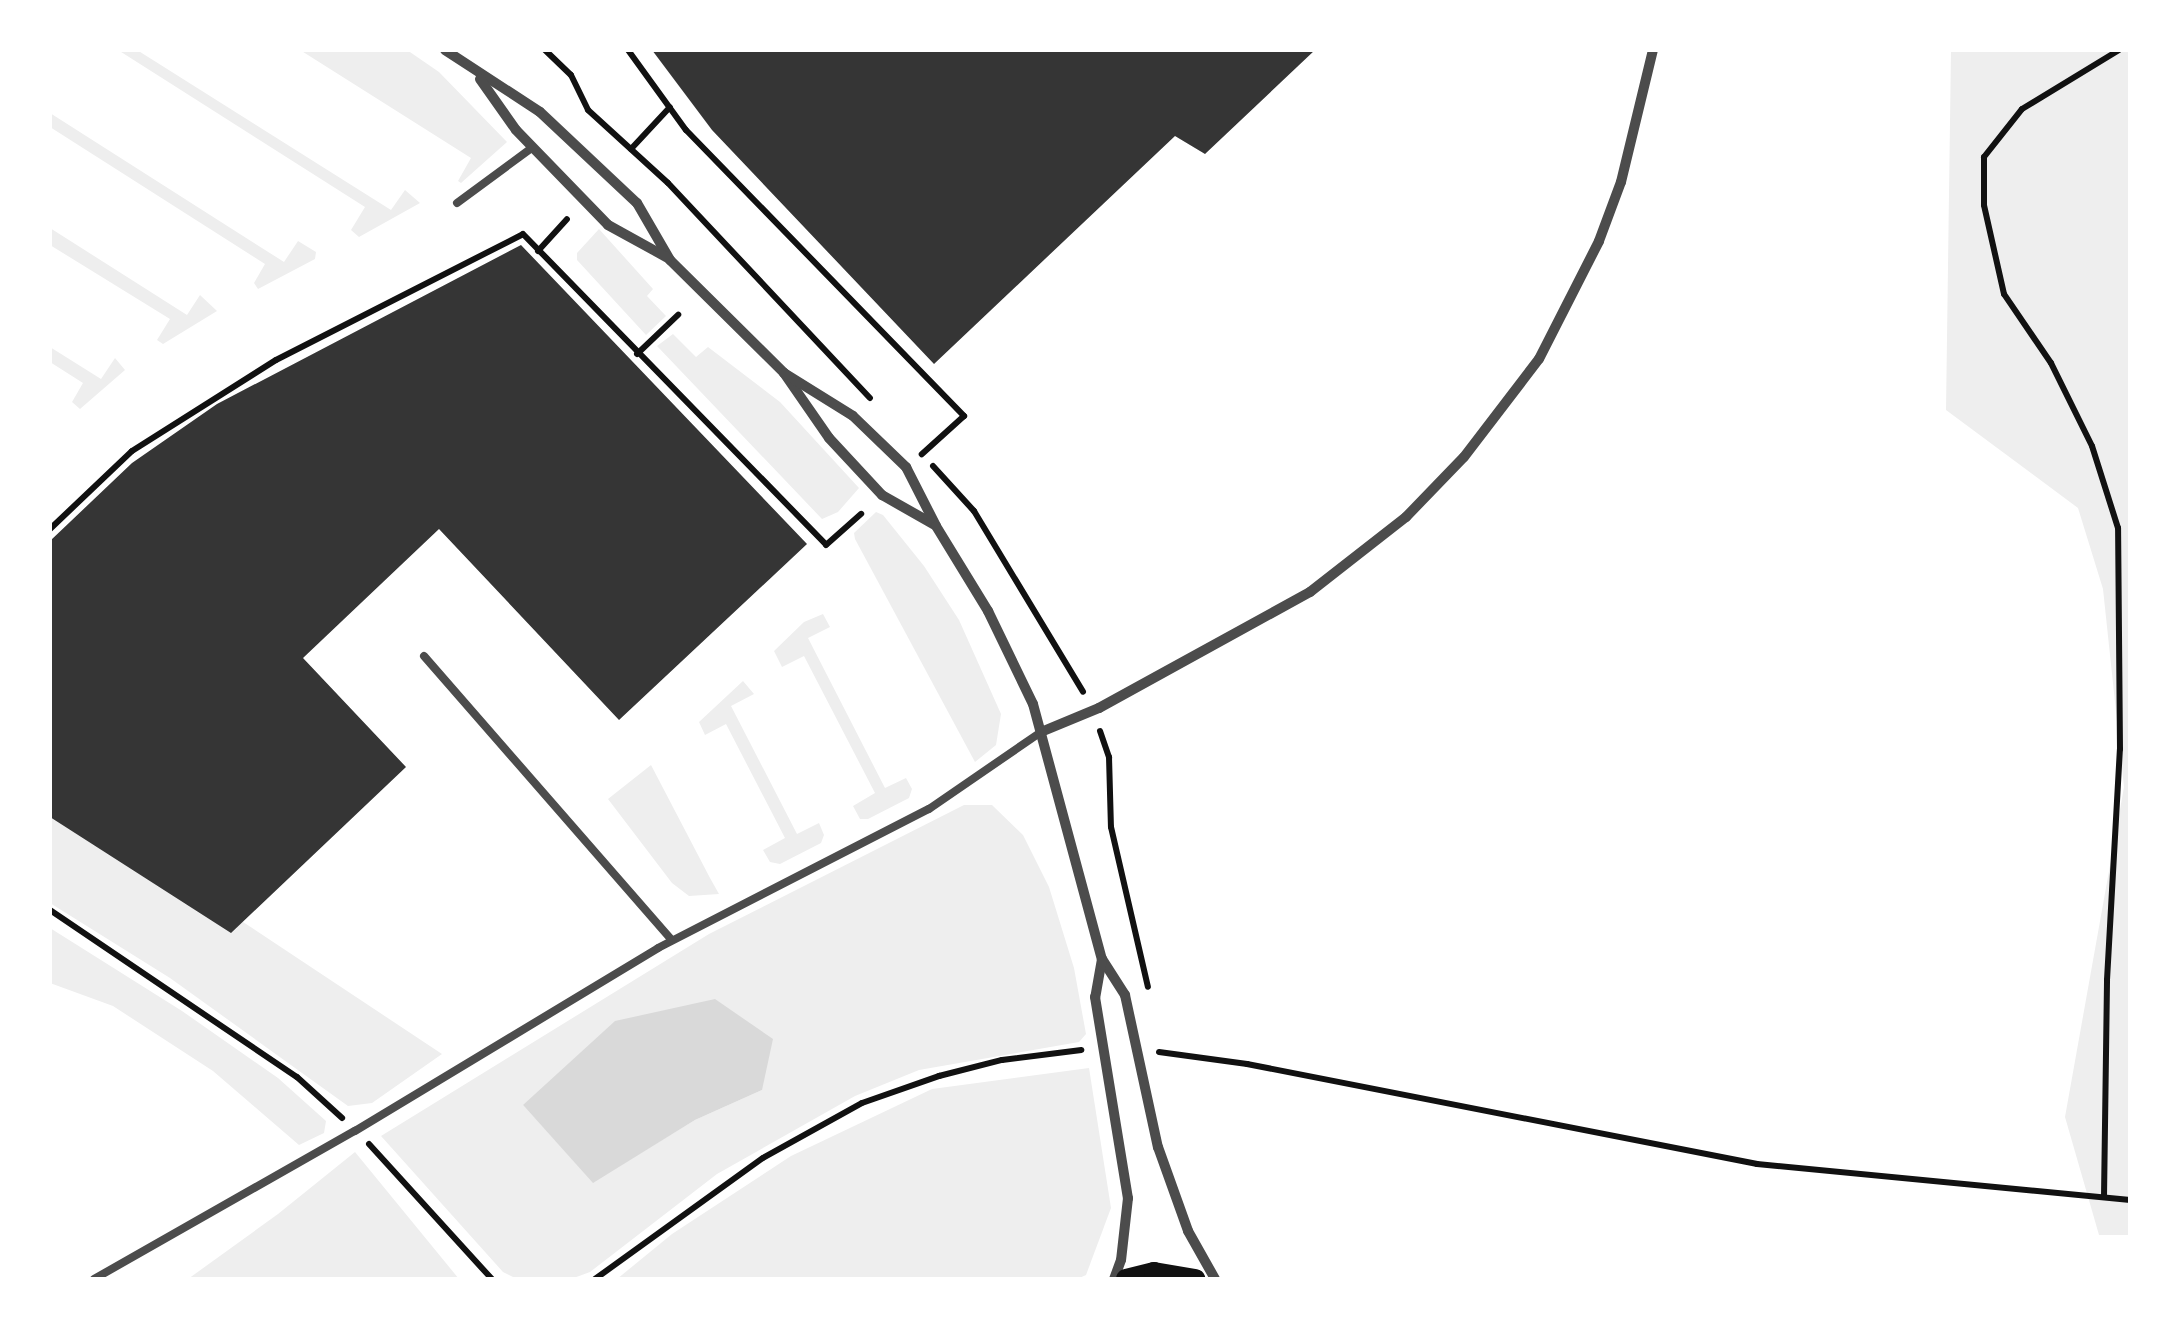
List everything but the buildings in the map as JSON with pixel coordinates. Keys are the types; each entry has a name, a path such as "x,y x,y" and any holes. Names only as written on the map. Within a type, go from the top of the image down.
{"main road":[{"path":"1126,1279 1154,1272 1195,1279"}],"street":[{"path":"446,50 476,74 540,112 637,203 670,260 784,373 829,438 882,495 936,526"},
{"path":"1041,732 1100,708 1310,592 1406,516 1464,457 1539,359 1599,241 1621,182 1652,50"},
{"path":"476,74 533,148 608,226 670,260"},
{"path":"784,373 853,416 906,467 936,526 988,610 1033,704 1102,958 1125,995 1158,1147 1188,1231 1215,1279"},
{"path":"1102,958 1095,996 1128,1198 1121,1260 1114,1279"}],"lane":[{"path":"457,203 533,148"},
{"path":"424,656 672,940"},
{"path":"94,1279 355,1131 672,940 929,810 1041,732"}],"path":[{"path":"628,50 686,130 964,416 922,455"},
{"path":"2104,1198 2106,980 2120,748 2118,528 2092,446 2051,363 2004,294 1984,205 1984,157 2022,109 2120,50"},
{"path":"631,149 670,107"},
{"path":"538,251 566,219"},
{"path":"50,529 132,450 276,360 523,234 636,354 826,544 861,514"},
{"path":"636,354 678,315"},
{"path":"50,910 298,1078 398,1171 492,1279"},
{"path":"595,1279 763,1158 862,1103 939,1076 1068,1051"},
{"path":"1162,1052 1247,1064 1756,1164 2130,1200"}],"shaded area":[{"path":"118,50 137,50 391,210 405,190 420,203 359,237 351,230 365,207"},
{"path":"300,50 407,50 439,72 507,142 461,183 458,181 471,158"},
{"path":"1951,50 2130,50 2130,1235 2099,1235 2065,1117 2124,787 2103,589 2078,508 1946,410"},
{"path":"50,113 284,262 298,241 316,252 315,259 258,289 254,283 265,264 50,127"},
{"path":"50,228 187,315 200,295 217,311 163,344 157,340 170,319 50,245"},
{"path":"599,229 653,289 647,296 666,316 646,335 577,260 577,253"},
{"path":"673,334 696,357 708,347 780,402 859,488 838,512 822,519 657,346"},
{"path":"50,347 101,379 115,358 125,370 80,409 72,402 83,383 50,362"},
{"path":"876,512 883,515 924,566 959,620 1001,714 996,745 975,762 855,539 854,533"},
{"path":"823,614 830,627 808,638 885,788 906,778 912,789 909,798 868,819 860,819 853,806 875,793 804,656 782,667 774,651 804,622"},
{"path":"743,681 754,694 731,706 797,834 819,823 824,835 821,843 780,864 770,862 763,850 785,838 726,724 705,735 699,722"},
{"path":"651,765 719,894 689,896 672,883 608,799"},
{"path":"964,805 992,805 1023,835 1049,887 1074,968 1086,1034 1079,1042 919,1070 855,1096 717,1174 590,1272 571,1279 517,1279 503,1272 381,1136 709,934","holes":["762,1090 695,1120 593,1182 523,1105"]},
{"path":"50,817 243,922 442,1054 372,1103 348,1106 170,978 50,903"},
{"path":"50,928 182,1011 278,1078 326,1121 324,1133 299,1145 213,1071 113,1006 50,983"},
{"path":"715,999 773,1039 762,1090 695,1120 593,1183 523,1105 615,1021"},
{"path":"1089,1068 1111,1208 1086,1275 1077,1279 617,1279 672,1234 791,1156 932,1089"},
{"path":"355,1152 459,1279 188,1279 278,1214"}]}
